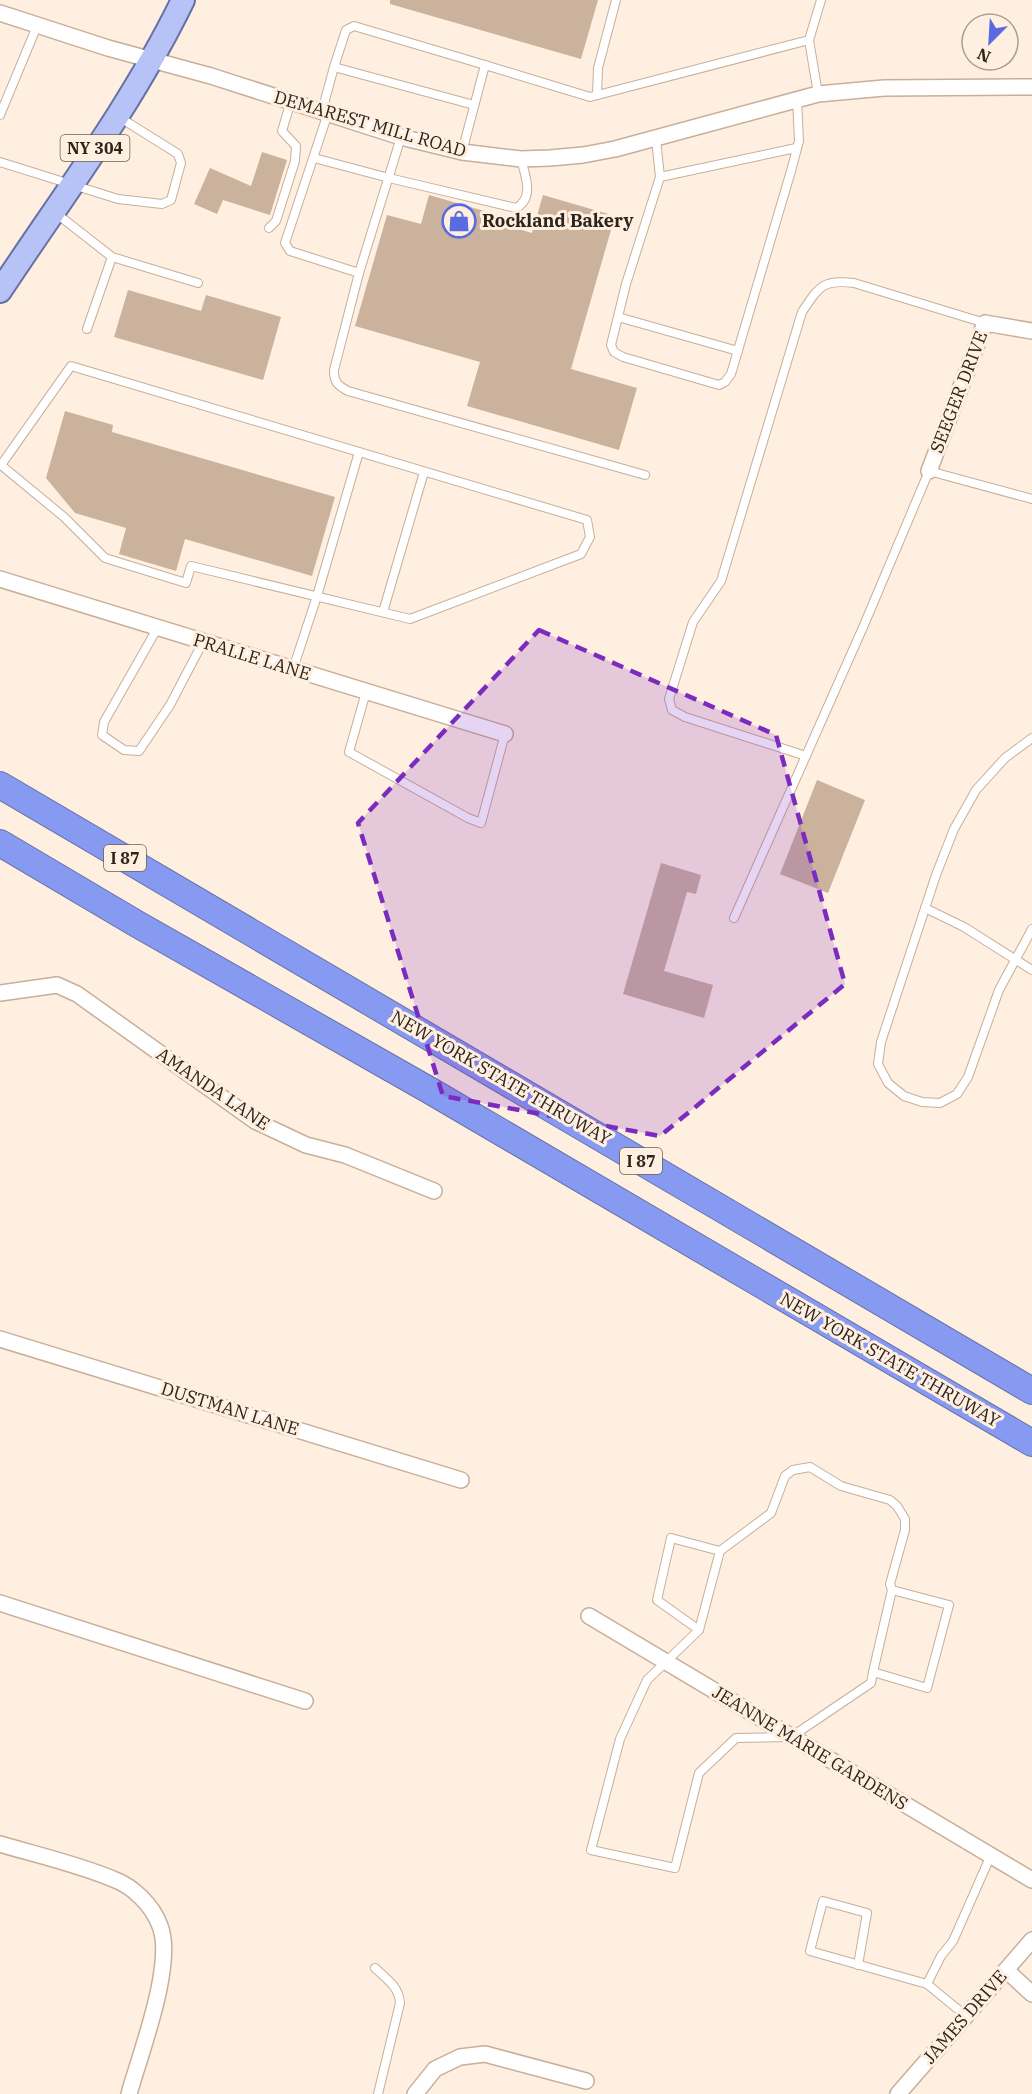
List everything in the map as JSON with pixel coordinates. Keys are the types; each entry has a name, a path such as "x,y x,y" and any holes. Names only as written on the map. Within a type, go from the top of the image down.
{"highway":[{"name":"NEW YORK STATE THRUWAY","path":"0,784 1032,1391"},
{"name":"NEW YORK STATE THRUWAY","path":"0,843 137,924 429,1090 1032,1443"}],"main road":[{"name":"NY 304","path":"0,291 152,60 183,0"}],"street":[{"name":"DEMAREST MILL ROAD","path":"0,13 400,136 462,152 521,159 583,155 656,139 818,94 884,88 1032,87"},
{"name":"SEEGER DRIVE","path":"929,471 985,323 1032,331"},
{"name":"PRALLE LANE","path":"0,579 505,734"},
{"name":"AMANDA LANE","path":"0,993 57,985 77,994 255,1121 306,1144 345,1155 434,1191"},
{"name":"DUSTMAN LANE","path":"0,1339 461,1480"},
{"path":"0,1603 305,1701"},
{"name":"JEANNE MARIE GARDENS","path":"589,1616 1032,1880"},
{"path":"0,1844 115,1879 142,1897 161,1926 164,1955 159,1991 129,2094"},
{"name":"JAMES DRIVE","path":"898,2094 1032,1940"},
{"path":"1006,1970 1032,1994"},
{"path":"415,2094 435,2068 460,2057 484,2054 586,2081"}],"lane":[{"path":"597,95 597,68 616,0"},
{"path":"818,94 809,40 821,0"},
{"path":"0,115 38,26"},
{"path":"359,273 290,251 285,243 314,158 334,67 346,30 354,26 590,97 809,40"},
{"path":"462,152 485,64"},
{"path":"334,67 474,105"},
{"path":"656,139 660,177 626,284 611,345 614,352 623,357 719,385 725,382 731,374 791,171 799,141 797,99"},
{"path":"269,228 276,221 296,161 296,146 282,131 291,102"},
{"path":"0,162 118,199 162,204 171,200 182,163 178,154 117,115"},
{"path":"400,136 359,273 334,370 334,380 348,391 645,475"},
{"path":"660,177 796,148"},
{"path":"314,158 516,208 523,204 527,197 527,183 521,159"},
{"path":"53,211 112,256 198,283"},
{"path":"87,329 112,256"},
{"path":"806,756 685,717 672,710 669,699 693,622 721,582 802,312 818,289 835,281 854,283 985,323"},
{"path":"618,317 738,351"},
{"path":"71,366 359,453 586,520 590,537 581,554 410,619 191,566 186,583 105,558 64,517 0,464 71,366"},
{"path":"293,669 359,453"},
{"path":"734,918 929,471 1032,499"},
{"path":"383,612 424,472"},
{"path":"158,627 105,722 102,735 124,750 139,751 170,705 203,642"},
{"path":"366,692 350,752 468,818 482,823 505,734"},
{"path":"1032,738 1005,758 976,790 954,829 925,908 881,1042 878,1064 888,1083 904,1096 922,1102 940,1103 957,1094 968,1077 999,990 1032,929"},
{"path":"925,908 964,927 1032,970"},
{"path":"810,1467 841,1486 890,1500 903,1512 905,1530 890,1584 892,1590 871,1683 790,1737 736,1738 699,1773 675,1868 591,1850 620,1739 647,1680 699,1630 720,1551 771,1513 785,1476 793,1470 810,1467"},
{"path":"699,1630 657,1600 671,1538 720,1551"},
{"path":"873,1672 927,1688 949,1605 892,1590"},
{"path":"927,1984 941,1956 953,1941 991,1855"},
{"path":"858,1965 867,1913 823,1900 810,1951 858,1965 927,1984 966,2016"},
{"path":"375,1968 396,1988 400,2003 378,2094"}],"highlighted area":[{"path":"539,630 776,735 845,984 660,1136 443,1096 358,823"}],"building":[{"path":"390,0 598,0 581,59 390,4"},
{"path":"262,152 287,160 270,215 223,200 217,214 194,204 210,168 251,186"},
{"path":"429,195 498,215 496,222 532,233 543,195 615,216 571,369 637,388 619,450 467,406 480,362 355,326 387,215 421,224"},
{"path":"128,290 201,311 206,295 281,317 263,380 114,337"},
{"path":"65,411 113,425 112,432 335,497 312,576 185,539 176,571 119,554 126,528 75,513 46,478"},
{"path":"817,780 865,800 828,893 780,874"},
{"path":"661,863 701,875 696,894 687,892 664,971 713,985 704,1018 623,994"}],"place":[{"name":"Rockland Bakery","path":"459,221"}]}
